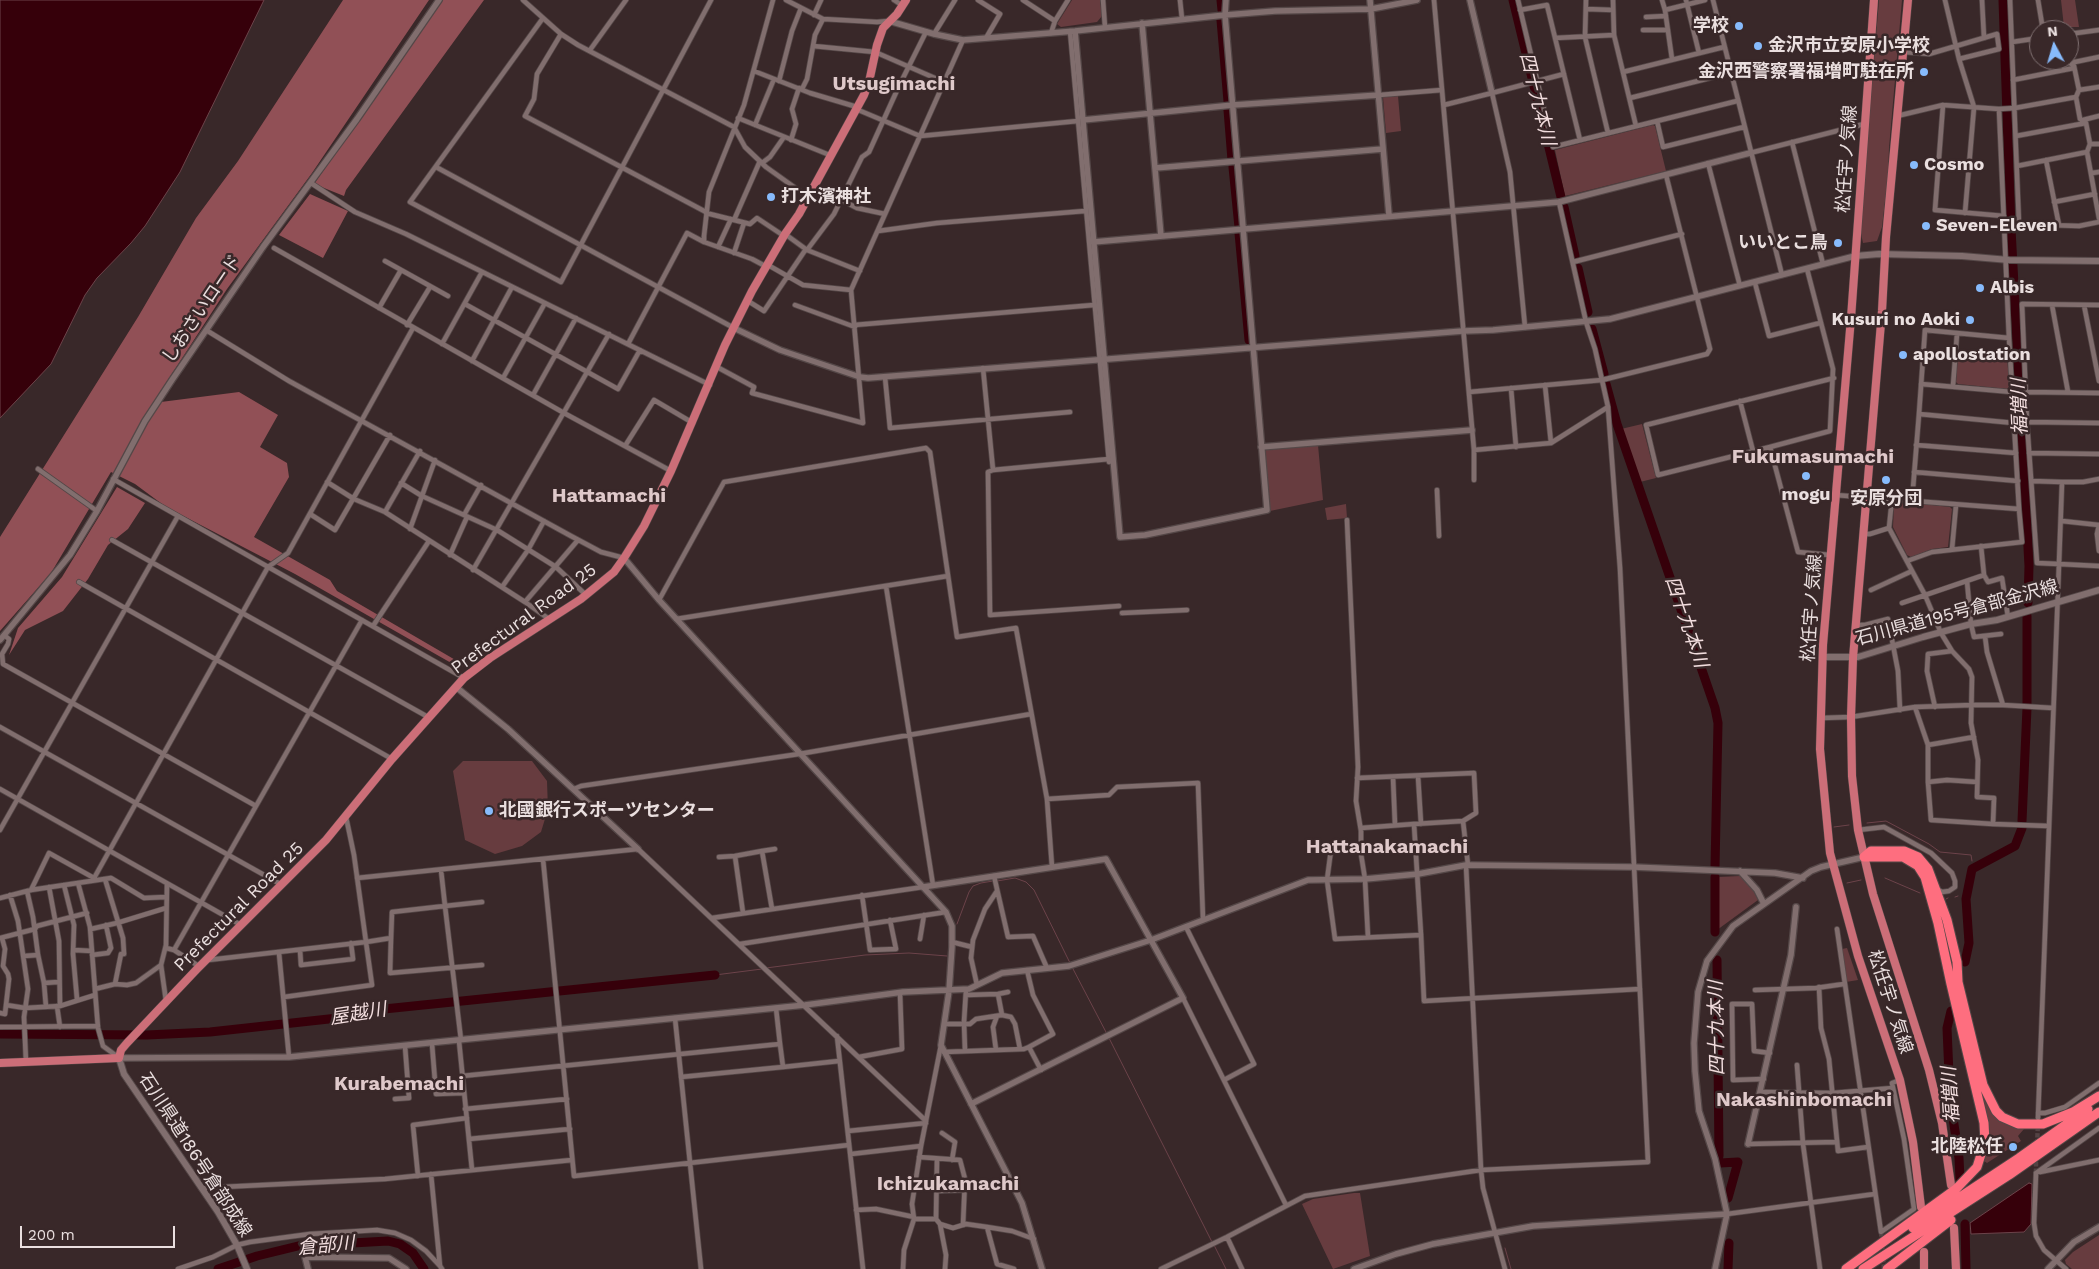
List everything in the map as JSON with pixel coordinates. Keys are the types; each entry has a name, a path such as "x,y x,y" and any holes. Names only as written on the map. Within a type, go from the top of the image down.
{"highway":[{"path":"1864,857 1871,851 1885,850 1896,850 1911,854 1928,869 1936,889 1936,905"},
{"path":"1864,857 1896,856 1914,863 1925,877 1936,905 1948,964 1983,1085 1990,1103 2002,1117 2018,1124 2043,1124 2073,1112 2099,1096"},
{"path":"1847,1269 1956,1189 1977,1166 1984,1151 1984,1123 1954,983"},
{"path":"1847,1269 2004,1168 2099,1101"},
{"path":"1864,1269 2008,1175 2099,1112"},
{"path":"1887,1269 2008,1175"}],"main road":[{"name":"松任宇ノ気線","path":"1874,0 1823,657 1819,718 1821,777 1832,864 1858,956 1900,1080 1913,1142 1921,1206"},
{"name":"松任宇ノ気線","path":"1908,0 1853,658 1850,717 1852,776 1858,830 1878,916 1932,1079 1942,1123 1951,1186"},
{"name":"Prefectural Road 25","path":"119,1058 121,1050 326,840 392,759 464,678 490,658 586,595 614,572 644,526 748,300 832,156 857,108 869,82 875,52 884,28 898,14 905,3"},
{"path":"1855,256 1886,254 2099,262"},
{"name":"石川県道195号倉部金沢線","path":"1823,657 1853,658 1971,624 2008,617 2099,590"},
{"path":"0,1063 119,1058"},
{"name":"石川県道186号倉部成線","path":"119,1058 124,1074 218,1212 238,1246 247,1269"},
{"path":"1954,1228 1956,1269"},
{"path":"1924,1252 1924,1269"}],"street":[{"name":"しおさいロード","path":"2,638 70,555 97,511 145,421 277,228 439,0"},
{"path":"590,50 626,0"},
{"path":"542,18 410,202 561,282 711,0"},
{"path":"704,242 709,192 744,104 773,0"},
{"path":"786,0 823,19 889,21 963,40 1275,11 1371,9 1417,0"},
{"path":"814,15 821,0"},
{"path":"894,0 905,3"},
{"path":"934,34 955,0"},
{"path":"978,0 1000,14 986,38"},
{"path":"1022,0 1055,20"},
{"path":"1051,33 1055,20 1068,0"},
{"path":"1103,0 1105,27"},
{"path":"1180,0 1182,19"},
{"path":"1080,121 1085,211 1094,305 1102,360 1120,537 1145,535 1267,510 1225,15 1226,0"},
{"path":"1370,0 1389,215"},
{"path":"1434,0 1474,450 1474,480"},
{"path":"1470,0 1510,172 1525,327"},
{"path":"1518,0 1553,147 1738,101"},
{"path":"1586,0 1585,37 1608,133"},
{"path":"1613,0 1614,36 1636,126"},
{"path":"1662,0 1672,59"},
{"path":"1665,10 1686,2 1705,0"},
{"path":"1713,0 1782,275"},
{"path":"1945,0 1959,58 1974,107 1965,212"},
{"path":"1982,0 1984,38"},
{"path":"2010,0 2019,224 2079,226 2099,222"},
{"path":"2038,0 2041,20"},
{"path":"526,1 561,34 734,127 745,147 761,162 808,198"},
{"path":"1686,2 1699,53"},
{"path":"1520,10 1547,5 1580,140"},
{"path":"756,125 777,80 801,8"},
{"path":"1586,9 1613,10"},
{"path":"1646,17 1666,16"},
{"path":"791,140 796,124 792,109 800,89 807,79 815,35 823,19"},
{"path":"1142,23 1161,236"},
{"path":"1643,30 1668,30"},
{"path":"1072,31 1093,242 1109,461 993,470 988,472 990,615 1119,606"},
{"path":"2079,33 2098,31"},
{"path":"748,300 764,311 834,214 862,157 869,152 908,66 926,32"},
{"path":"561,34 537,74 534,100 525,116 706,213 750,224 758,218 807,249 860,271"},
{"path":"1904,52 1929,54 1998,34 1999,49 1959,58"},
{"path":"1555,38 1614,36"},
{"path":"2012,42 2029,39"},
{"path":"717,367 754,387 752,393 864,423 851,290 963,40"},
{"path":"813,46 875,52 944,82"},
{"path":"1623,72 1724,47"},
{"path":"2079,61 2099,58"},
{"path":"2013,80 2064,70"},
{"path":"2074,70 2079,90 2076,97 2080,119 2084,121 2090,144 2087,152 2099,218"},
{"path":"754,71 857,108 920,136 1233,105 1442,90"},
{"path":"1630,98 1730,73"},
{"path":"1444,105 1564,74"},
{"path":"2079,90 2099,86"},
{"path":"1898,116 1943,106 2000,109 2076,97"},
{"path":"1943,106 1935,210 2004,216"},
{"path":"1907,561 1932,552 2022,542 2009,338 2000,109"},
{"path":"2016,136 2099,116"},
{"path":"738,118 832,156"},
{"path":"1657,121 1663,147 1744,127"},
{"path":"1093,242 1389,215 1559,202 1864,124"},
{"path":"718,247 761,162 770,157 784,137"},
{"path":"1792,142 1823,264"},
{"path":"2090,144 2099,144"},
{"path":"1155,168 1383,149"},
{"path":"2017,166 2087,152"},
{"path":"2046,160 2059,225"},
{"path":"1708,164 1740,286"},
{"path":"436,167 734,328 780,350 860,377 1253,349 1586,322 1610,319 1855,256"},
{"path":"2092,174 2099,172"},
{"path":"1469,392 1602,380 1707,354 1710,349 1666,174"},
{"path":"310,183 355,212 406,234 710,385"},
{"path":"814,186 857,208 886,214"},
{"path":"2054,202 2095,194"},
{"path":"1161,1269 1228,1237 1305,1196 1481,1170 1648,1162 1620,568 1608,408 1586,322 1559,202"},
{"path":"878,231 937,223 1085,211"},
{"path":"734,253 744,223"},
{"path":"628,344 687,233 704,242 768,266 803,285 851,290"},
{"path":"1573,262 1682,234"},
{"path":"274,248 532,396 669,471"},
{"path":"386,261 448,296"},
{"path":"1807,269 1834,378 1830,431 1658,475 1646,425 1834,378"},
{"path":"379,308 401,270"},
{"path":"442,344 482,272"},
{"path":"1755,283 1768,336 1820,323"},
{"path":"408,325 430,287"},
{"path":"472,361 512,287"},
{"path":"502,378 545,303"},
{"path":"465,304 618,389 640,350"},
{"path":"2099,305 2022,304 2026,422 2037,563 2099,566"},
{"path":"795,305 854,326 1094,305"},
{"path":"2052,305 2068,392"},
{"path":"2084,306 2099,381"},
{"path":"532,396 576,318"},
{"path":"94,879 268,567 288,552 413,328"},
{"path":"206,330 289,381 420,451 578,540 601,552 624,558 676,619 946,912 952,926 949,991 941,1044 919,1157 912,1204 914,1218 904,1250 903,1269"},
{"path":"1912,501 1925,330 2009,338"},
{"path":"473,570 609,334"},
{"path":"1952,386 1957,334"},
{"path":"983,368 993,470"},
{"path":"885,376 890,428 1070,412"},
{"path":"1921,384 2012,392"},
{"path":"1545,385 1551,443"},
{"path":"1511,388 1516,447"},
{"path":"2026,392 2099,393"},
{"path":"625,446 654,400 693,422"},
{"path":"1740,401 1753,451"},
{"path":"1474,450 1551,443 1608,408"},
{"path":"1919,414 2015,423 2099,422"},
{"path":"1262,447 1472,430"},
{"path":"310,514 335,530 390,435"},
{"path":"1916,445 2016,453"},
{"path":"1770,447 1798,552 1830,555"},
{"path":"659,600 724,482 926,448 930,452 957,637 1016,628 1047,799 1052,867"},
{"path":"385,512 420,451"},
{"path":"2029,453 2099,454"},
{"path":"410,529 435,460"},
{"path":"38,469 97,511"},
{"path":"1914,472 2018,481"},
{"path":"2032,481 2082,482 2099,479"},
{"path":"113,480 464,678"},
{"path":"327,482 354,499 385,512 549,619"},
{"path":"2062,482 2038,1115 2065,1107 2099,1083"},
{"path":"401,483 422,496 497,530 556,567 586,595"},
{"path":"450,555 481,485"},
{"path":"1437,490 1439,536"},
{"path":"1836,495 2019,509"},
{"path":"1892,499 1889,528 1941,632 1952,650 1969,669 1972,678 1971,724 1978,760 1977,797 1994,798 1993,824"},
{"path":"1952,549 1956,505"},
{"path":"0,830 178,516"},
{"path":"1347,520 1358,778 1356,801 1361,828 1368,937"},
{"path":"502,588 528,550 544,521"},
{"path":"2062,521 2099,524 2097,534 2099,551"},
{"path":"1864,534 1889,528"},
{"path":"112,540 428,717"},
{"path":"525,602 578,540"},
{"path":"373,626 428,541"},
{"path":"1980,546 1984,575 1988,582 2002,578 2008,617"},
{"path":"1871,590 1912,571"},
{"path":"1902,602 1984,575"},
{"path":"676,619 948,576"},
{"path":"1967,581 1974,637 2001,634"},
{"path":"79,582 392,759"},
{"path":"886,586 933,885"},
{"path":"1122,612 1187,610"},
{"path":"1856,624 1865,625 1888,619 1894,646 1900,710"},
{"path":"174,950 362,620"},
{"path":"1985,636 1987,652 2002,705"},
{"path":"2,638 9,639 2,654 5,665 256,806"},
{"path":"1935,707 1927,671 1928,654 1952,650"},
{"path":"0,669 5,665"},
{"path":"456,686 508,729 574,789 805,1005 926,1122"},
{"path":"1819,718 1850,717 1915,708 1972,705 2053,708"},
{"path":"1915,708 1928,745 1931,820 2049,826"},
{"path":"574,789 580,786 799,754 1031,714"},
{"path":"0,727 282,885"},
{"path":"1928,745 1974,737"},
{"path":"1358,778 1474,773 1476,813 1464,821 1361,828"},
{"path":"1418,776 1422,824"},
{"path":"1393,777 1396,826"},
{"path":"1928,782 1947,780 1977,782"},
{"path":"1047,799 1109,795 1117,787 1198,783 1204,919"},
{"path":"0,789 241,926"},
{"path":"284,997 372,985 346,815"},
{"path":"1464,821 1481,1170 1483,1188 1505,1269"},
{"path":"1414,824 1424,1001 1640,989"},
{"path":"1858,830 1884,827 1931,853 1952,873 1956,880 1954,887 1949,891 1942,892 1936,889"},
{"path":"1361,847 1332,850 1327,880 1335,939 1421,935"},
{"path":"719,857 775,849"},
{"path":"357,878 638,850"},
{"path":"762,851 772,909"},
{"path":"46,1007 44,983 29,891 49,853 94,879"},
{"path":"735,856 743,914"},
{"path":"1715,1269 1727,1214 1717,1168 1699,1111 1696,1093 1694,1043 1698,992 1707,961 1733,926 1821,866 1864,857"},
{"path":"544,859 574,1176 849,1146"},
{"path":"712,918 1106,859 1183,998 1286,1205"},
{"path":"966,992 1002,973 1072,965 1151,940 1308,880 1365,879 1418,874 1467,865 1740,871 1775,873 1803,878"},
{"path":"441,870 472,1170"},
{"path":"1740,871 1757,890 1764,904"},
{"path":"994,877 1008,937 1034,936 1047,968"},
{"path":"0,898 94,879 111,878 144,898 166,897"},
{"path":"105,879 123,938 124,954 121,954 115,984"},
{"path":"78,883 90,929 98,1027 101,1042 107,1051 119,1058 289,1057 805,1005 900,993 949,991 998,994 1008,992"},
{"path":"166,1003 160,965 166,948 167,884"},
{"path":"64,885 75,932 74,950 77,999"},
{"path":"48,888 59,941 58,1006 60,1026"},
{"path":"977,986 971,958 973,940 985,909 997,891"},
{"path":"10,895 20,933 28,989 25,1008 26,1062"},
{"path":"862,895 870,950 896,949 890,920"},
{"path":"482,902 392,912 390,973 482,965"},
{"path":"1796,907 1794,937 1784,989 1748,1144 1837,1142"},
{"path":"90,929 166,908"},
{"path":"740,944 946,912"},
{"path":"0,1014 5,1014 9,979 3,966 5,950 1,938 86,913"},
{"path":"920,939 924,915"},
{"path":"74,950 108,953 111,948 106,925"},
{"path":"1186,927 1254,1064 1224,1080"},
{"path":"1837,929 1881,1232 1914,1209 1904,1139 1892,1083 1900,1080"},
{"path":"208,960 391,938"},
{"path":"952,942 972,947"},
{"path":"300,950 302,965 353,959 351,944"},
{"path":"166,948 174,950 200,967"},
{"path":"279,952 289,1057"},
{"path":"24,956 38,955"},
{"path":"95,989 115,984 127,985 136,983 160,965"},
{"path":"944,1052 1020,1049 1029,1047 1052,1034 1033,995 1027,970"},
{"path":"44,983 58,982"},
{"path":"1755,990 1844,984"},
{"path":"1819,987 1821,1028 1829,1059 1838,1151 1868,1148"},
{"path":"965,1051 966,992"},
{"path":"859,1057 902,1049 900,993"},
{"path":"996,1050 993,1027 999,1016 998,994"},
{"path":"6,1005 25,1008 58,1006 95,995"},
{"path":"971,1104 1183,998"},
{"path":"1764,1079 1732,1080 1732,1004 1752,1004 1754,1051 1770,1053"},
{"path":"776,1008 783,1067"},
{"path":"944,1024 970,1024 976,1019 999,1016 1011,1017 1015,1024 1020,1049"},
{"path":"675,1018 701,1269"},
{"path":"0,1027 25,1029 60,1026 98,1027"},
{"path":"837,1036 863,1269"},
{"path":"432,1044 436,1094 463,1093"},
{"path":"462,1076 780,1044"},
{"path":"941,1044 1022,1203 1042,1269"},
{"path":"395,1099 408,1098 405,1046"},
{"path":"1029,1047 1041,1070"},
{"path":"681,1077 840,1061"},
{"path":"1797,1065 1800,1080 1799,1093 1803,1144 1820,1269"},
{"path":"1761,1092 1833,1093 1893,1088"},
{"path":"465,1109 567,1099"},
{"path":"418,1176 412,1124 466,1118"},
{"path":"848,1131 926,1122"},
{"path":"2036,1173 2099,1128"},
{"path":"469,1139 570,1129"},
{"path":"942,1133 955,1142 952,1160"},
{"path":"851,1154 921,1146"},
{"path":"919,1157 960,1160 966,1179 964,1225"},
{"path":"937,1159 938,1191 936,1219 940,1224 946,1255 945,1269"},
{"path":"201,1188 418,1176 572,1160"},
{"path":"2036,1173 2099,1160"},
{"path":"2036,1173 2035,1232 2040,1245 2066,1269"},
{"path":"431,1174 441,1267"},
{"path":"938,1191 965,1190"},
{"path":"1354,1269 1366,1267 1405,1252 1495,1232 1533,1226 1727,1214 1875,1194"},
{"path":"856,1210 876,1209 914,1218 936,1219"},
{"path":"940,1224 953,1228 964,1225 988,1227 1012,1231 1034,1239"},
{"path":"988,1227 998,1267 1014,1269"},
{"path":"2048,1269 2074,1242 2099,1227"},
{"path":"178,1269 238,1246 310,1234 377,1230 395,1233 411,1240 426,1251 441,1267"},
{"path":"1228,1237 1242,1269"},
{"path":"308,1269 305,1257 389,1258 406,1269"}],"shaded area":[{"path":"0,0 264,0 180,172 145,226 97,278 85,295 51,364 0,418"},
{"path":"343,0 429,0 312,173 227,289 153,403 239,392 278,415 260,447 287,463 289,477 254,537 330,580 337,591 464,665 460,668 295,574 166,507 135,484 111,472 51,573 0,631 0,537 138,317 196,218 238,161"},
{"path":"443,0 484,0 346,190 344,196 314,184"},
{"path":"1072,0 1100,0 1102,16 1097,22 1061,27 1057,24"},
{"path":"1879,0 1902,0 1888,176 1882,227 1877,241 1863,243 1860,229"},
{"path":"2061,0 2075,0 2078,20 2063,20"},
{"path":"1398,96 1401,131 1386,133 1383,97"},
{"path":"1655,126 1666,171 1565,196 1555,150"},
{"path":"310,194 348,211 323,258 279,235"},
{"path":"1958,355 2007,359 2010,386 2007,389 1958,384 1956,382"},
{"path":"1642,424 1656,478 1640,482 1621,429"},
{"path":"1318,445 1323,500 1270,511 1265,449"},
{"path":"117,487 145,503 128,529 108,545 88,579 63,611 25,630 9,655 18,628 62,577"},
{"path":"1897,501 1950,507 1952,509 1948,547 1932,549 1911,557 1907,555 1893,527 1894,504"},
{"path":"1346,504 1347,518 1327,520 1325,508"},
{"path":"463,761 532,761 547,781 548,809 541,832 522,846 495,854 465,840 453,771"},
{"path":"1740,876 1753,890 1758,900 1717,930 1718,877"},
{"path":"1847,948 1858,980 1846,982 1842,949"},
{"path":"1983,1098 1990,1109 2018,1128 2024,1129 2018,1136 2021,1141 1987,1163 1984,1161 1989,1143"},
{"path":"2029,1183 2032,1184 2031,1224 2024,1232 1971,1234 1970,1223"},
{"path":"1360,1193 1370,1256 1333,1269 1302,1204 1313,1199"},
{"path":"2099,1235 2099,1269 2072,1269 2066,1264 2065,1260 2073,1252"}],"waterway":[{"path":"1221,0 1222,10"},
{"name":"四十九本川","path":"1513,0 1561,197"},
{"name":"福増川","path":"2003,0 2011,229 2029,566 2028,603"},
{"path":"1221,20 1228,101"},
{"path":"1228,110 1232,160"},
{"path":"1233,167 1239,227"},
{"name":"四十九本川","path":"1564,207 1575,256"},
{"path":"1239,233 1249,340"},
{"name":"四十九本川","path":"1578,268 1588,312"},
{"name":"四十九本川","path":"1592,329 1604,374"},
{"name":"四十九本川","path":"1606,384 1617,424 1715,708 1718,723 1715,867"},
{"name":"福増川","path":"2022,821 2027,708 2027,616"},
{"path":"1867,823 1886,821 1940,852 1971,855 1972,861"},
{"path":"1834,827 1849,825"},
{"name":"福増川","path":"1965,962 1969,943 1966,899 1972,869 2015,846 2022,828"},
{"name":"四十九本川","path":"1715,877 1715,932"},
{"path":"997,881 1015,878 1026,882 1034,890 1070,963"},
{"path":"1885,878 1920,893"},
{"path":"1847,883 1861,880"},
{"path":"957,924 973,886 993,881"},
{"path":"766,968 865,955 909,953 947,956"},
{"name":"四十九本川","path":"1717,960 1719,1156"},
{"path":"1072,967 1107,1034"},
{"path":"715,975 762,969"},
{"name":"屋越川","path":"0,1034 147,1035 210,1032 347,1017 355,1012 715,975"},
{"name":"福増川","path":"1951,1011 1947,1028 1950,1098 1959,1158 1960,1179"},
{"path":"1109,1038 1212,1242"},
{"name":"四十九本川","path":"1720,1163 1738,1162 1728,1198"},
{"name":"福増川","path":"1965,1224 1966,1269"},
{"name":"倉部川","path":"218,1269 257,1256 298,1246 388,1241 400,1244 413,1253 424,1269"},
{"name":"四十九本川","path":"1728,1269 1729,1243"},
{"path":"1214,1245 1226,1269"},
{"path":"1505,1248 1511,1269"}],"tunnel":[{"path":"2037,1144 2038,1124"},
{"path":"2036,1157 2036,1173"},
{"path":"1881,1232 1884,1269"}],"place":[{"name":"学校","path":"1739,26"},
{"name":"金沢市立安原小学校","path":"1758,46"},
{"name":"金沢西警察署福増町駐在所","path":"1924,72"},
{"name":"Cosmo","path":"1914,165"},
{"name":"打木濱神社","path":"771,197"},
{"name":"Seven-Eleven","path":"1926,226"},
{"name":"いいとこ鳥","path":"1838,243"},
{"name":"Albis","path":"1980,288"},
{"name":"Kusuri no Aoki","path":"1970,320"},
{"name":"apollostation","path":"1903,355"},
{"name":"mogu","path":"1806,476"},
{"name":"安原分団","path":"1886,480"},
{"name":"北國銀行スポーツセンター","path":"489,811"},
{"name":"北陸松任","path":"2013,1147"}],"district":[{"name":"Utsugimachi","path":"894,84"},
{"name":"Fukumasumachi","path":"1813,457"},
{"name":"Hattamachi","path":"609,496"},
{"name":"Hattanakamachi","path":"1387,847"},
{"name":"Kurabemachi","path":"399,1084"},
{"name":"Nakashinbomachi","path":"1804,1100"},
{"name":"Ichizukamachi","path":"948,1184"}]}
